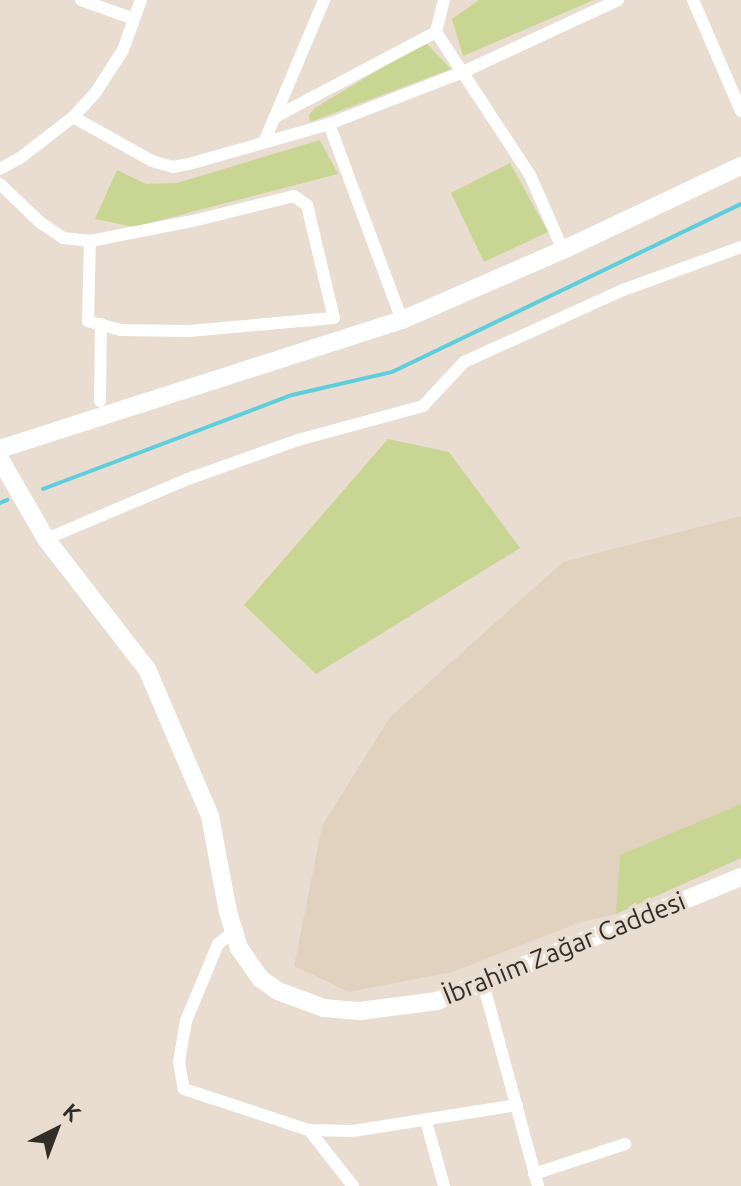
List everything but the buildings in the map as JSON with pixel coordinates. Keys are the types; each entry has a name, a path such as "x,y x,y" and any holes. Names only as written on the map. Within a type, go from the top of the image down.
{"main road":[{"path":"0,449 402,320 563,250 741,166"},
{"name":"İbrahim Zağar Caddesi","path":"0,459 46,539 147,669 210,816 233,932 239,948 261,979 290,998 324,1008 360,1011 437,1001 741,877"}],"street":[{"path":"81,0 134,19"},
{"path":"0,169 20,158 73,117 110,72 141,0"},
{"path":"265,140 324,0"},
{"path":"444,0 436,32 530,175 563,250"},
{"path":"73,117 163,166 189,164 329,124 463,72 618,0"},
{"path":"693,0 741,111"},
{"path":"277,116 436,32"},
{"path":"329,124 402,320"},
{"path":"0,184 41,223 63,238 90,241 294,196 307,205 336,313 334,318 320,321 189,331 121,330 88,321 90,241"},
{"path":"46,539 188,479 270,450 423,406 464,362 623,290 741,247"},
{"path":"100,401 101,324"},
{"path":"233,932 218,944 186,1021 179,1062 184,1089 309,1130 353,1131 517,1105"},
{"path":"483,983 536,1180 625,1144"},
{"path":"426,1121 444,1186"},
{"path":"309,1130 353,1186"}],"shaded area":[{"path":"741,516 741,858 616,914 581,922 452,972 349,992 294,966 322,826 390,717 563,562"}],"green space":[{"path":"479,0 594,0 463,56 452,19"},
{"path":"425,42 451,69 310,122 309,115 315,108"},
{"path":"320,140 338,174 134,227 95,219 117,170 146,184 177,183"},
{"path":"510,163 548,232 484,262 451,193"},
{"path":"388,439 449,452 520,548 316,674 244,605"},
{"path":"741,804 741,858 616,914 620,855"}],"waterway":[{"path":"43,489 292,395 392,372 741,204"},
{"path":"0,503 7,500"}]}
